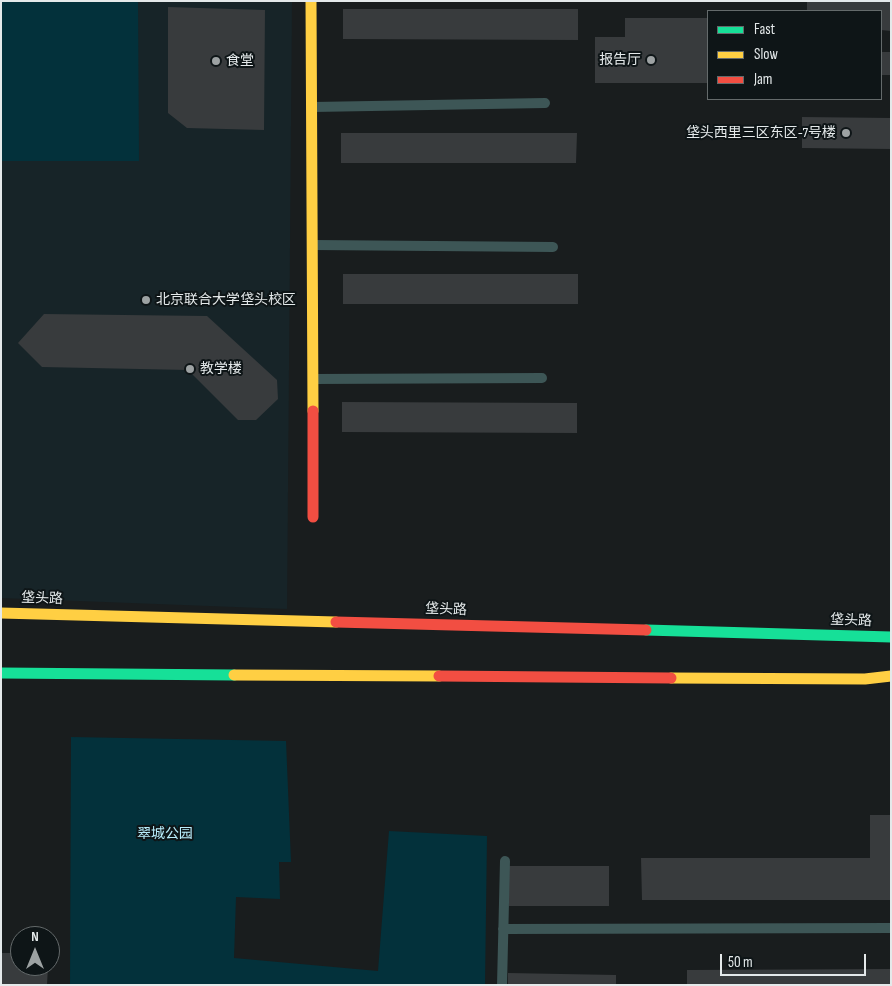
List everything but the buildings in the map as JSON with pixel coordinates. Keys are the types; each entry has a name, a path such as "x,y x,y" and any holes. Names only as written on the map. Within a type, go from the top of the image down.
{"main road":[{"path":"311,1 313,517"},
{"name":"垡头路","path":"1,613 891,637"},
{"path":"1,673 865,679 891,676"}],"lane":[{"path":"312,107 545,103"},
{"path":"312,245 553,247"},
{"path":"312,379 542,378"},
{"path":"502,985 505,861"},
{"path":"503,929 891,928"}],"shaded area":[{"name":"北京联合大学垡头校区","path":"1,1 292,1 287,609 1,598"}],"green space":[{"path":"1,1 138,1 139,161 1,161"},
{"name":"翠城公园","path":"71,737 286,741 291,862 279,862 280,899 236,897 234,958 378,971 389,831 487,836 485,985 70,985"}],"traffic: fast":[{"path":"646,630 891,637"},
{"path":"1,673 234,675"}],"traffic: slow":[{"path":"311,1 313,411"},
{"path":"1,613 336,622"},
{"path":"234,675 439,676"},
{"path":"671,678 865,679 891,676"}],"traffic: jam":[{"path":"313,411 313,517"},
{"path":"336,622 646,630"},
{"path":"439,676 671,678"}],"place":[{"name":"报告厅","path":"651,60"},
{"name":"食堂","path":"216,61"},
{"name":"垡头西里三区东区-7号楼","path":"846,133"},
{"name":"北京联合大学垡头校区","path":"146,300"},
{"name":"教学楼","path":"190,369"}]}
